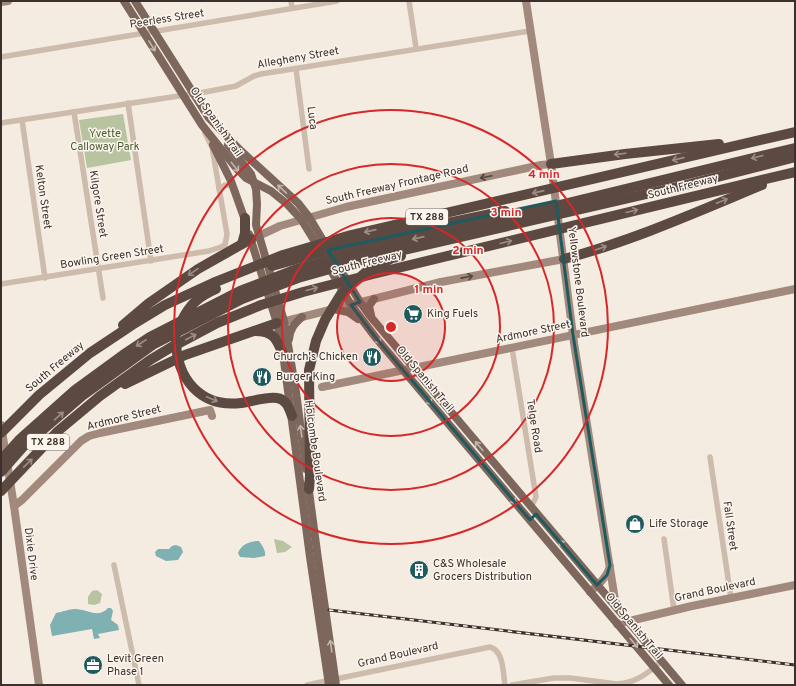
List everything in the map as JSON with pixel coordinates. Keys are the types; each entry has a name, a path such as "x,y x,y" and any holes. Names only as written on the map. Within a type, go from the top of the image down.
{"highway":[{"name":"South Freeway","path":"1,433 39,395 90,353 132,325 165,305 213,283 283,255 350,235 795,132"},
{"path":"552,168 625,154 701,146 784,134"},
{"path":"1,472 23,447 82,396 154,344 242,299 298,278 369,258 689,179 795,148"},
{"path":"1,460 19,440 76,390 123,355 150,337 240,291 298,269 366,249 795,157"},
{"path":"564,259 662,226 794,172"},
{"name":"South Freeway","path":"1,491 58,431 100,396 150,360 217,323 261,305 373,274 794,172"},
{"path":"292,416 286,403 277,398 240,403 224,403 214,400 193,387 183,374 177,356 176,337 181,322 192,303 206,293 264,268 353,244 413,230 593,193 689,179"},
{"path":"309,489 309,370 316,341 325,320 341,294 366,272 392,258 642,199 689,179"},
{"path":"90,353 149,303 198,269 253,241 245,230 244,218"},
{"path":"100,396 185,355 280,320"},
{"path":"251,331 264,331 274,336 284,357"}],"main road":[{"name":"Old Spanish Trail","path":"124,1 202,125 237,169 246,178 280,197 305,218"},
{"name":"Old Spanish Trail","path":"135,1 209,118 240,150 298,203 310,226 374,321 682,685"},
{"name":"Holcombe Boulevard","path":"209,118 220,135 247,168 254,182 257,197 256,225 253,241 288,346 309,489 332,683"},
{"path":"202,125 233,185 244,218"},
{"name":"Old Spanish Trail","path":"310,226 351,305 366,326 669,685"},
{"path":"374,299 369,306 374,321"},
{"path":"333,309 353,315 366,326"},
{"path":"288,346 291,329 302,317"},
{"name":"Holcombe Boulevard","path":"280,320 311,560 332,683"},
{"path":"450,425 456,419"},
{"path":"496,480 503,474"},
{"path":"530,520 536,514"},
{"path":"568,564 575,558"}],"street":[{"path":"1,2 8,1"},
{"path":"291,1 292,8"},
{"name":"Peerless Street","path":"1,57 337,1"},
{"path":"409,1 416,48"},
{"name":"Yellowstone Boulevard","path":"526,1 552,168 573,335 615,600 620,611"},
{"name":"Allegheny Street","path":"1,124 230,87 261,74 530,30"},
{"name":"Luca","path":"296,69 309,169"},
{"path":"128,103 151,261"},
{"name":"Kilgore Street","path":"74,112 103,298"},
{"name":"Kelton Street","path":"22,120 44,278"},
{"path":"202,125 212,147 219,189 225,185 233,185"},
{"name":"South Freeway Frontage Road","path":"253,241 280,226 346,207 541,165 552,168"},
{"name":"Bowling Green Street","path":"1,284 209,252 222,247 225,245 227,234 219,189"},
{"path":"280,320 302,317 441,282 564,259"},
{"name":"Ardmore Street","path":"322,387 795,289"},
{"name":"Telge Road","path":"512,348 536,497 530,506"},
{"name":"Ardmore Street","path":"13,504 22,500 83,439 89,436 210,410 212,416"},
{"name":"Dixie Drive","path":"1,425 39,685"},
{"name":"Fall Street","path":"710,457 731,598"},
{"path":"664,539 674,610"},
{"path":"114,565 139,685"},
{"path":"590,592 607,575 610,566"},
{"name":"Grand Boulevard","path":"617,624 674,610 795,585"},
{"name":"Grand Boulevard","path":"307,685 332,683 387,667 490,647 494,648 500,656 505,685"},
{"path":"512,685 554,678 594,683 624,684 640,678 662,661"}],"highlighted area":[{"path":"556,201 573,335 610,565 607,575 597,585 536,514 530,520 376,338 351,305 360,302 328,250"}],"green space":[{"name":"Yvette Calloway Park","path":"123,114 131,160 87,168 79,120"},
{"path":"274,539 283,541 292,547 285,552 277,553"},
{"path":"97,590 102,594 100,603 94,605 88,604 88,597 92,591"}],"water":[{"path":"259,541 262,546 265,556 254,558 240,557 238,553 243,546"},
{"path":"176,545 181,547 183,552 178,560 166,561 156,556 155,552 158,549 169,549"},
{"path":"108,608 111,608 113,611 111,620 118,625 119,630 98,634 100,638 94,639 92,629 52,636 50,625 56,613 70,609 79,609 92,613 100,613"}],"railway":[{"path":"329,610 795,665"}],"place":[{"name":"King Fuels","path":"413,314"},
{"name":"Church's Chicken","path":"372,357"},
{"name":"Burger King","path":"262,377"},
{"name":"Life Storage","path":"635,524"},
{"name":"C&S Wholesale Grocers Distribution","path":"419,570"},
{"name":"Levit Green Phase 1","path":"93,665"}]}
